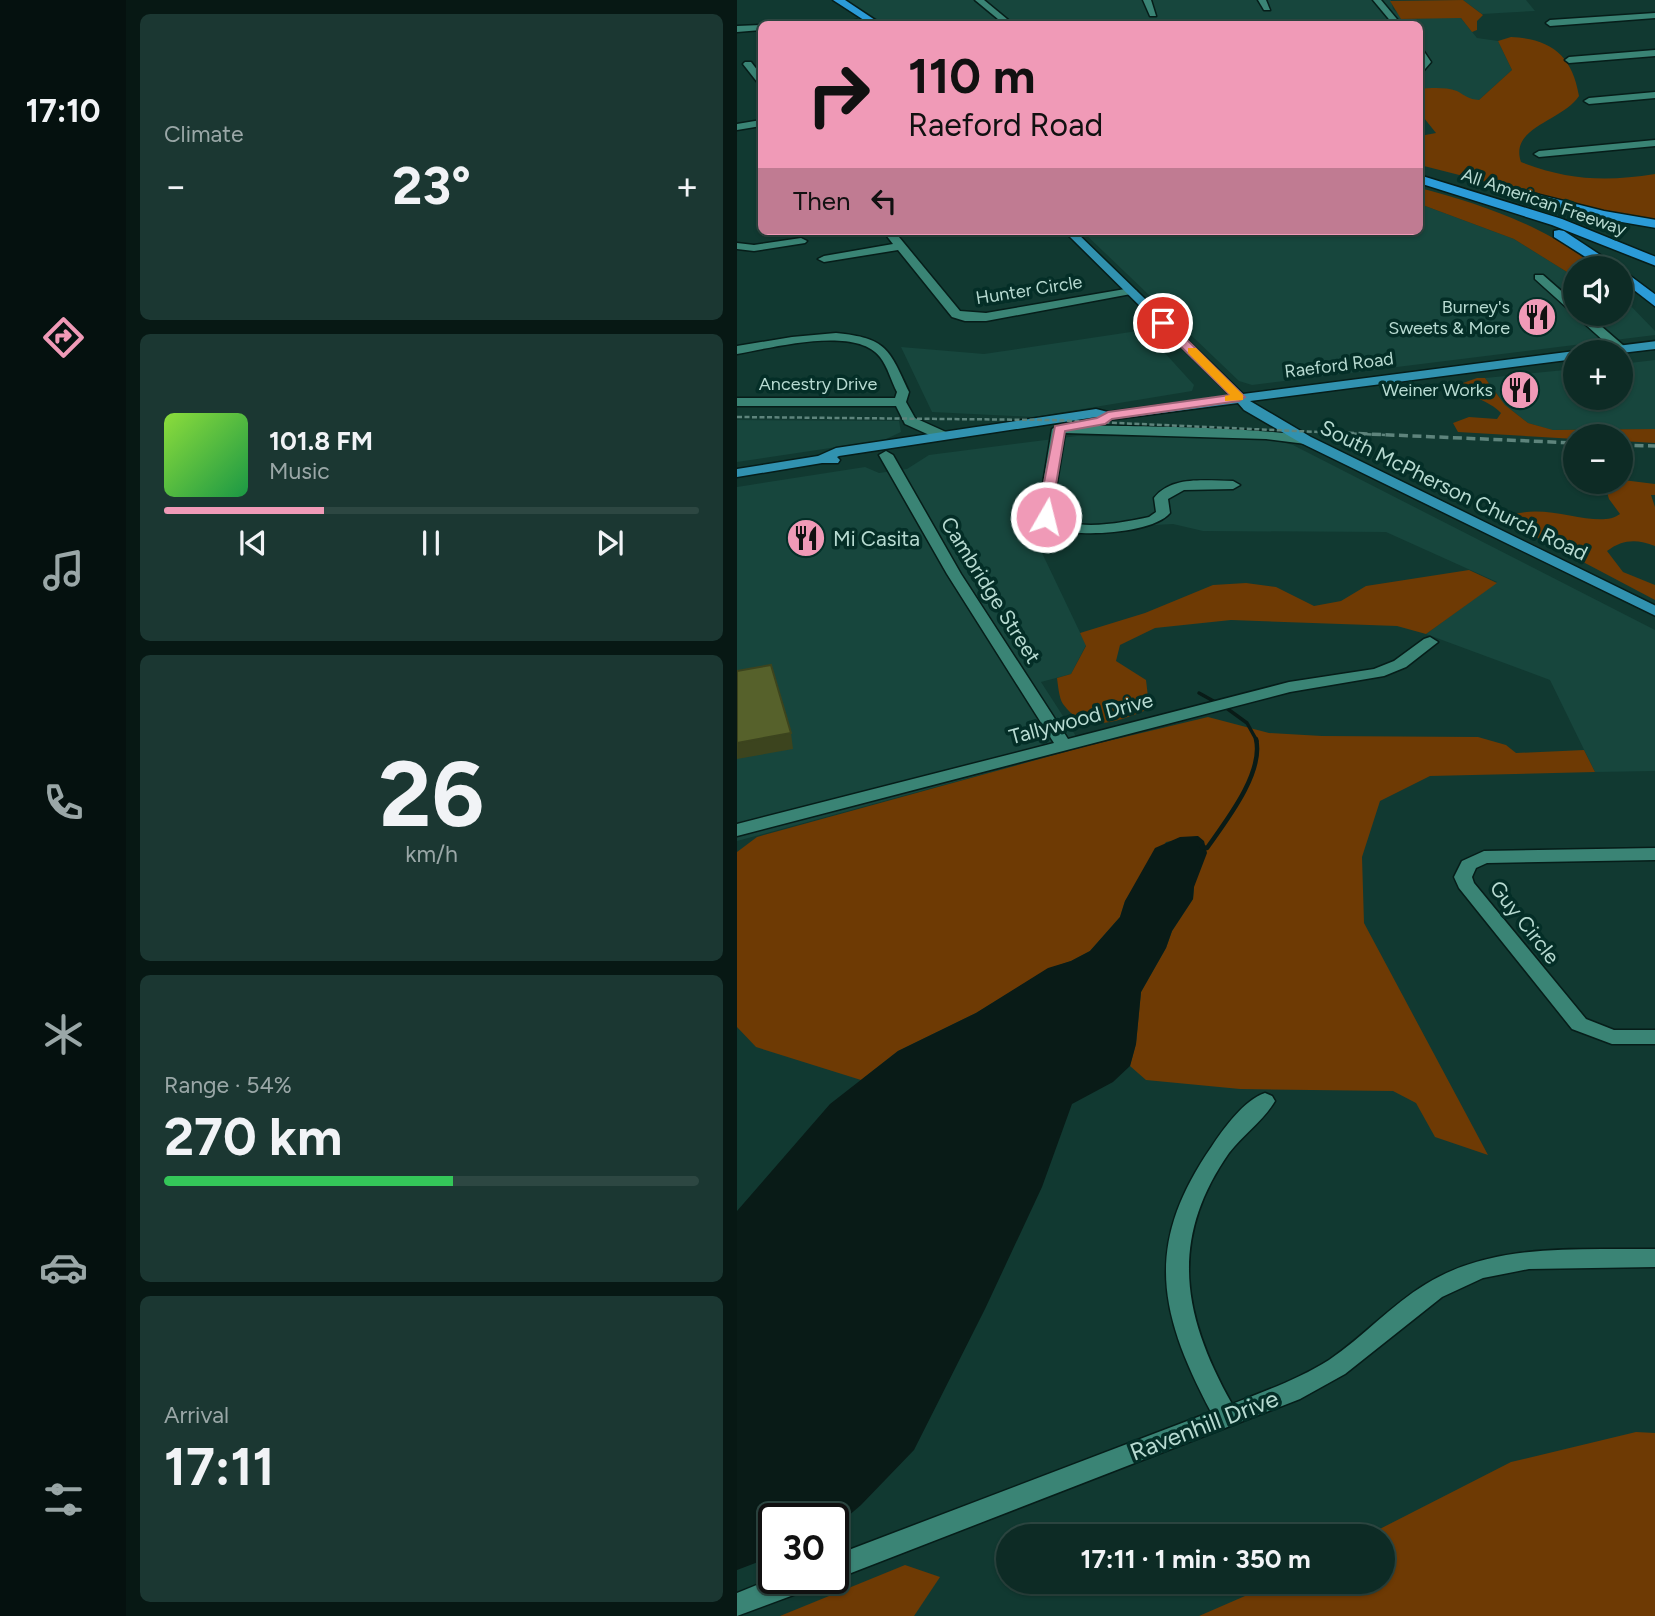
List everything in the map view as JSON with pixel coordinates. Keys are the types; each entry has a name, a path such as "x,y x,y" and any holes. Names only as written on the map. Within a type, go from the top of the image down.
{"highway":[{"path":"833,1 855,21"},
{"path":"833,1 870,21"},
{"path":"1423,171 1482,188 1655,224"},
{"name":"All American Freeway","path":"1423,171 1564,215 1655,252"},
{"name":"All American Freeway","path":"1423,180 1482,188 1655,262"},
{"path":"1482,188 1593,256"},
{"path":"1633,284 1655,303"}],"main road":[{"name":"South McPherson Church Road","path":"1073,235 1249,407 1306,440 1655,612"},
{"path":"1633,348 1655,345"},
{"name":"Raeford Road","path":"822,459 836,452 1096,413 1108,416 1563,356"},
{"name":"Raeford Road","path":"737,472 822,459 841,461 886,455 1059,429 1100,421 1108,416"}],"street":[{"path":"979,0 1005,21"},
{"path":"1147,0 1153,15"},
{"path":"1377,0 1394,21"},
{"path":"1550,23 1655,15"},
{"path":"737,29 758,28"},
{"path":"1569,60 1655,53"},
{"path":"748,64 758,77"},
{"path":"1589,101 1655,95"},
{"path":"737,127 758,124"},
{"path":"1539,154 1655,143"},
{"name":"Hunter Circle","path":"891,235 956,314 966,317 986,317 1131,291"},
{"path":"737,246 754,248 801,241"},
{"path":"824,259 901,246"},
{"path":"1539,276 1563,298"},
{"path":"1594,326 1610,340"},
{"name":"Ancestry Drive","path":"737,350 823,337 852,338 867,342 885,355 903,392 900,402 910,421"},
{"name":"Ancestry Drive","path":"737,402 900,402"},
{"path":"897,442 907,430 910,421 941,435"},
{"path":"1233,485 1181,487 1167,491 1161,498 1163,513 1154,520 1077,528 1061,527 1049,521 1045,514 1059,429 1253,434 1306,440"},
{"name":"Cambridge Street","path":"886,455 954,574 1064,746"},
{"name":"Tallywood Drive","path":"737,830 1289,687 1378,673 1400,664 1430,642"},
{"name":"Guy Circle","path":"1655,854 1484,858 1468,865 1463,877 1465,884 1579,1024 1612,1037 1655,1037"},
{"path":"1226,1416 1196,1357 1180,1313 1176,1280 1177,1258 1182,1227 1191,1198 1205,1170 1235,1129 1265,1101"},
{"name":"Ravenhill Drive","path":"849,1562 1315,1381 1337,1367 1414,1304 1456,1279 1503,1263 1655,1258"},
{"path":"737,1605 765,1594"}],"shaded area":[{"path":"847,0 1391,0 1393,9 1404,19 1460,17 1477,38 1498,41 1512,70 1479,100 1423,111 1423,21 880,21"},
{"path":"1463,0 1526,0 1535,11 1482,14"},
{"path":"1463,0 1483,15 1477,21 1477,30 1472,32 1461,18 1401,19 1390,1"},
{"path":"1511,37 1525,38 1538,41 1557,52 1571,70 1579,96 1571,105 1530,132 1519,150 1521,162 1555,173 1587,178 1655,174 1655,220 1596,210 1423,166 1423,135 1436,133 1423,117 1423,89 1452,90 1479,100 1512,70 1498,41"},
{"path":"1423,189 1513,218 1557,240 1581,256 1563,256 1563,270 1514,239 1423,205"},
{"path":"1423,205 1514,239 1563,270 1563,326 1633,326 1633,308 1655,331 1655,335 1615,340 1563,340 1563,346 1252,385 1239,381 1086,235 1423,235"},
{"path":"1144,330 1194,385 1192,391 1034,417 932,412 901,347 984,354"},
{"path":"1655,360 1655,429 1633,429 1633,424 1563,424 1563,430 1552,430 1528,423 1505,405 1485,378 1563,370 1563,410 1633,410 1633,363"},
{"path":"1485,378 1505,405 1528,423 1563,430 1563,438 1458,432 1453,423 1469,417 1497,419 1501,413 1476,397 1463,383"},
{"path":"737,420 899,421 901,432 884,440 737,462"},
{"path":"1633,429 1655,429 1655,443 1633,442"},
{"path":"1077,436 1266,438 1293,445 1655,630 1655,771 1595,772 1550,680 1426,634 1497,582 1386,532 1203,531 1173,524 1032,532 1086,645 1071,674 1041,682 1083,747 737,841 737,487 865,467 879,473 907,469 929,455"},
{"path":"1633,481 1655,484 1655,495 1651,495 1655,507 1655,546 1630,541 1607,551 1623,572 1655,585 1655,600 1502,519 1534,511 1597,519 1610,518 1620,514 1608,494 1633,494"},
{"path":"1469,570 1497,583 1426,634 1397,626 1231,620 1155,628 1120,645 1116,661 1146,680 1148,697 1144,711 1112,722 1091,722 1071,713 1061,698 1057,678 1071,674 1086,646 1080,633 1145,613 1213,585 1246,583 1276,587 1314,606 1341,601 1366,586"},
{"path":"1208,717 1269,733 1478,737 1506,745 1516,753 1584,750 1595,772 1430,776 1380,801 1362,857 1364,923 1488,1155 1435,1137 1416,1103 1393,1091 1240,1089 1146,1080 1130,1066 1136,1044 1141,992 1166,948 1172,931 1193,899 1198,836 1166,842 1125,901 1120,917 1090,951 1048,969 976,1013 898,1051 861,1080 756,1047 737,1027 737,852 757,837 1083,747"},
{"path":"1636,1432 1655,1433 1655,1616 1199,1616 1249,1594 1395,1594 1395,1524 1390,1524 1511,1462"},
{"path":"905,1565 940,1577 914,1616 780,1616 834,1594 849,1594 849,1588"}],"water":[{"path":"1198,836 1204,841 1207,853 1194,887 1193,899 1172,931 1166,948 1141,992 1136,1044 1130,1066 1113,1082 1072,1104 1042,1187 985,1309 914,1450 849,1515 849,1503 758,1503 758,1562 737,1570 737,1211 830,1104 898,1051 976,1013 1048,968 1071,961 1090,951 1120,917 1125,901 1155,848 1180,837"}],"building":[{"path":"771,665 791,733 737,743 737,671"}],"waterway":[{"path":"1199,693 1217,703"},
{"path":"1225,707 1247,723 1256,739"},
{"path":"1202,847 1207,848 1242,796 1254,767 1256,739"}],"railway":[{"path":"737,417 1051,420 1385,435"},
{"path":"1345,433 1563,442"},
{"path":"1633,445 1656,446"}],"slow traffic":[{"path":"1192,351 1239,397 1229,398"}],"place":[{"name":"Burney's Sweets & More","path":"1537,317"},
{"name":"Weiner Works","path":"1520,390"},
{"name":"Mi Casita","path":"806,538"}],"route":[{"path":"1046,517 1059,429 1100,421 1108,416 1239,397 1163,323"}]}
